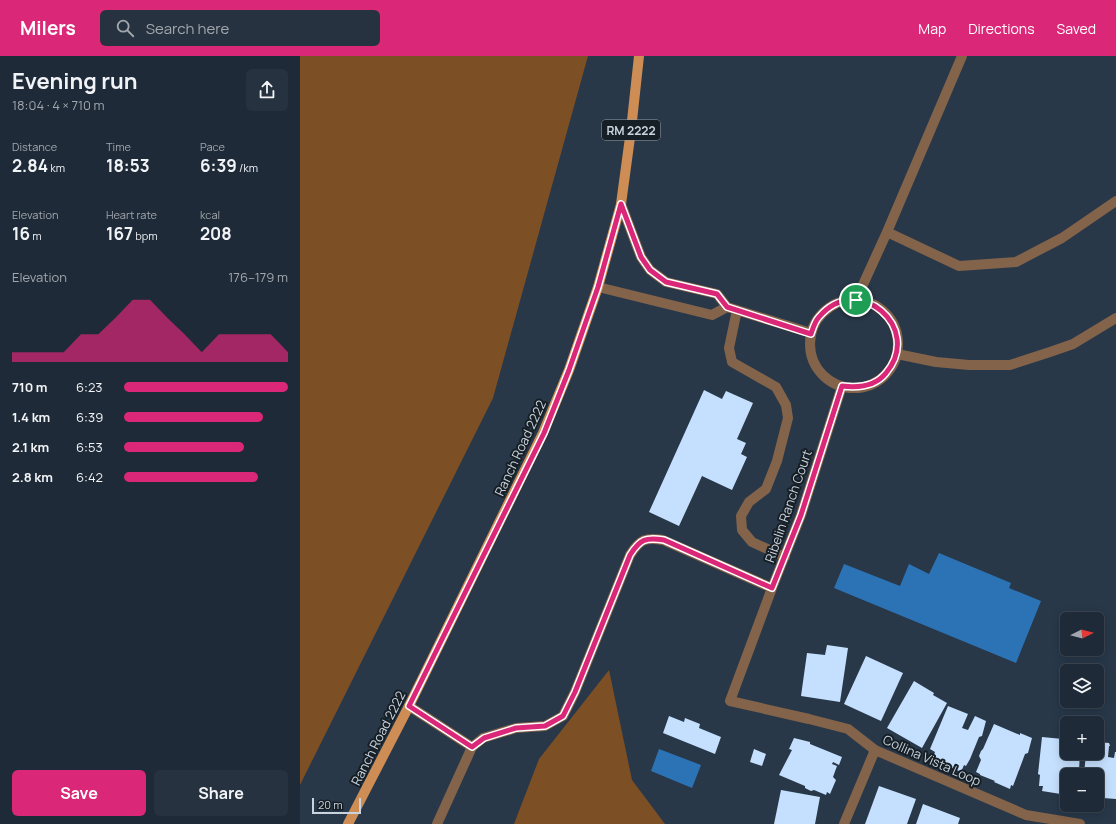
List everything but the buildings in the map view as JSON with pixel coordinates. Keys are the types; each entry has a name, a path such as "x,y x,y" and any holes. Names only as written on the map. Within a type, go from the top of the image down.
{"main road":[{"name":"Ranch Road 2222","path":"348,824 409,706 544,433 569,370 598,287 621,204 639,56"}],"street":[{"path":"856,300 887,232 962,56"},
{"path":"887,232 959,266 1016,262 1062,238 1116,202"},
{"path":"621,204 641,257 650,270 666,282 717,294 732,309 811,334"},
{"path":"598,287 712,315 732,309"},
{"path":"847,300 856,300 864,300 879,308 891,320 897,336 897,354 891,367 882,378 870,385 856,388 842,386 827,379 816,366 810,350 811,334 818,318 830,306 847,300"},
{"path":"732,309 729,348 732,362 776,387 786,405 788,418 777,461 766,489 749,502 741,516 742,530 752,542 785,557"},
{"path":"897,354 936,362 969,365 1010,364 1073,344 1116,318"},
{"name":"Ribelin Ranch Court","path":"730,701 801,515 842,386"},
{"path":"437,824 472,747 484,738 516,728 545,726 563,716 575,692 630,555 636,546 644,540 652,538 664,540 772,588"},
{"name":"Collina Vista Loop","path":"730,701 848,729 875,750 1026,815 1080,824"},
{"path":"409,706 472,747"},
{"path":"844,824 875,750"}],"shaded area":[{"path":"300,56 588,56 493,398 300,785"},
{"path":"609,670 632,780 665,824 514,824 539,759"}],"water":[{"path":"939,553 1011,583 1009,588 1041,601 1016,663 834,588 844,564 900,586 909,564 929,574"},
{"path":"659,749 701,765 692,788 651,771"}],"route":[{"path":"621,204 641,257 650,270 666,282 717,294 727,307 811,334 818,318 830,306 847,300 856,300 864,300 879,308 891,320 897,336 897,354 891,367 882,378 870,385 856,388 842,386 801,515 772,588 664,540 652,538 644,540 636,546 630,555 575,692 563,716 545,726 516,728 484,738 472,747 409,706 544,433 569,370 598,287 621,204"}]}
